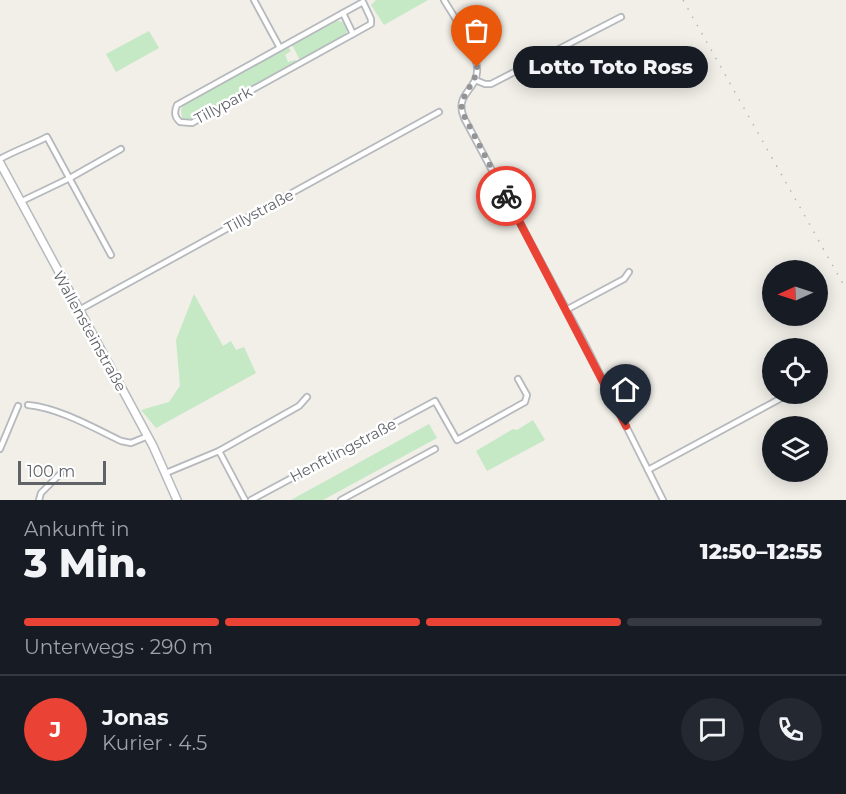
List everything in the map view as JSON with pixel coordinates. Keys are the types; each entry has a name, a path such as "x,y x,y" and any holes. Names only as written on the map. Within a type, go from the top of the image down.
{"street":[{"path":"254,0 280,48"},
{"path":"444,0 473,53 477,67 475,80 463,98 461,106 467,123 522,224 663,500"},
{"name":"Tillypark","path":"365,1 371,24 192,123 180,122 176,118 174,112 177,105 342,14 365,1"},
{"path":"342,14 353,34"},
{"path":"475,80 491,84 621,17"},
{"name":"Tillystraße","path":"79,309 439,112"},
{"path":"0,161 25,146 47,137 111,255"},
{"path":"20,201 70,178 121,149"},
{"name":"Wallensteinstraße","path":"0,161 148,436 177,500"},
{"path":"566,310 624,279 629,272"},
{"name":"Henftlingstraße","path":"251,500 435,401 458,440 525,402 527,395 518,379"},
{"path":"166,473 219,451 299,406 307,397"},
{"path":"648,470 770,404"},
{"path":"28,405 39,406 121,441 131,443 148,436"},
{"path":"0,449 18,406"},
{"path":"341,500 435,449"},
{"path":"219,451 245,500"},
{"path":"39,500 41,493 61,473"}],"green space":[{"path":"376,0 428,0 384,25 371,5"},
{"path":"337,21 343,22 346,26 345,36 300,60 292,45"},
{"path":"149,31 159,48 116,72 106,54"},
{"path":"288,47 291,51 285,55 288,62 295,60 297,62 192,120 182,118 181,109 185,104"},
{"path":"194,294 223,346 231,341 236,350 244,347 256,373 156,428 141,410 169,402 180,386 176,340"},
{"path":"533,420 545,440 487,471 476,451"},
{"path":"429,424 437,438 323,500 291,500"}],"railway":[{"path":"683,0 846,289"}],"way so far":[{"path":"477,67 475,80 461,102 462,112 506,196"}],"place":[{"name":"Lotto Toto Ross","path":"477,67"}],"route":[{"path":"506,196 626,426"}]}
